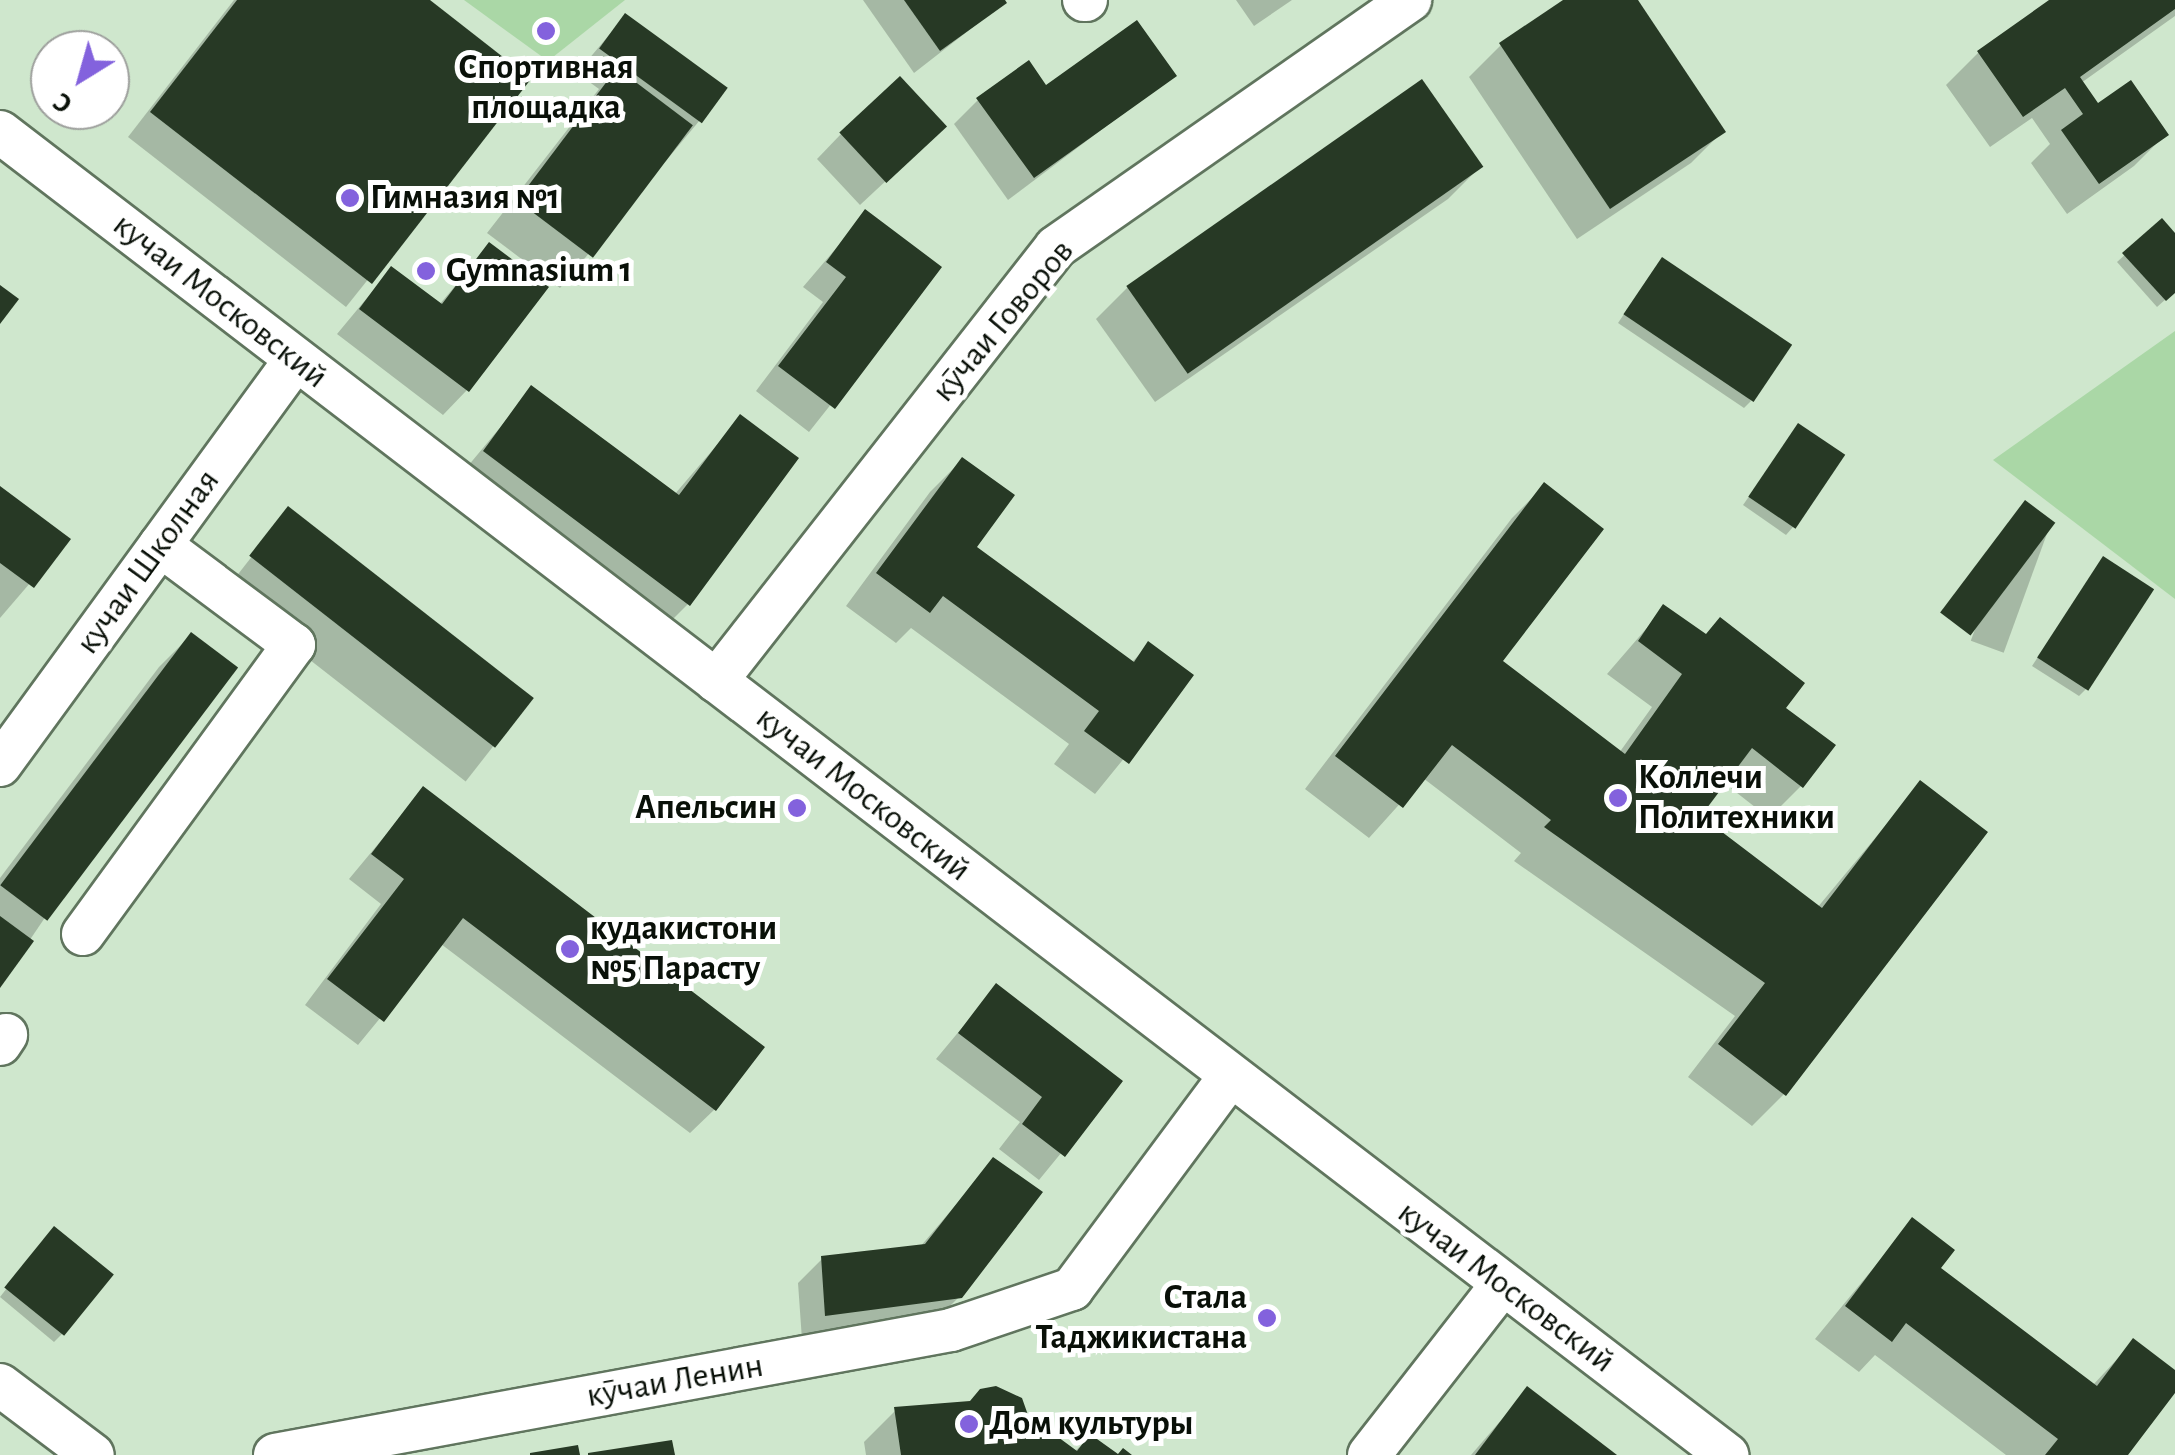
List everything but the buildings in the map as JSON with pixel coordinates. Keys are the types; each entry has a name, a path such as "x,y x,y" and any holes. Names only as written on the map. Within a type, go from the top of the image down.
{"street":[{"name":"кӯчаи Говоров","path":"716,681 1056,246 1410,0"},
{"name":"кучаи Московский","path":"0,132 1727,1455"},
{"name":"кучаи Школная","path":"0,765 296,360"},
{"path":"83,934 294,645 160,546"},
{"name":"кӯчаи Ленин","path":"275,1455 952,1330 1072,1289 1230,1076"},
{"path":"1369,1455 1502,1284"},
{"path":"0,1385 93,1455"}],"green space":[{"name":"Спортивная площадка","path":"464,0 625,0 548,61"},
{"path":"2175,331 2175,599 1993,460"}],"place":[{"name":"Спортивная площадка","path":"546,31"},
{"name":"Гимназия №1","path":"350,198"},
{"name":"Gymnasium 1","path":"426,271"},
{"name":"Коллечи Политехники","path":"1618,798"},
{"name":"Апельсин","path":"797,808"},
{"name":"кудакистони №5 Парасту","path":"570,949"},
{"name":"Стала Таджикистана","path":"1267,1318"},
{"name":"Дом культуры","path":"969,1424"}]}
